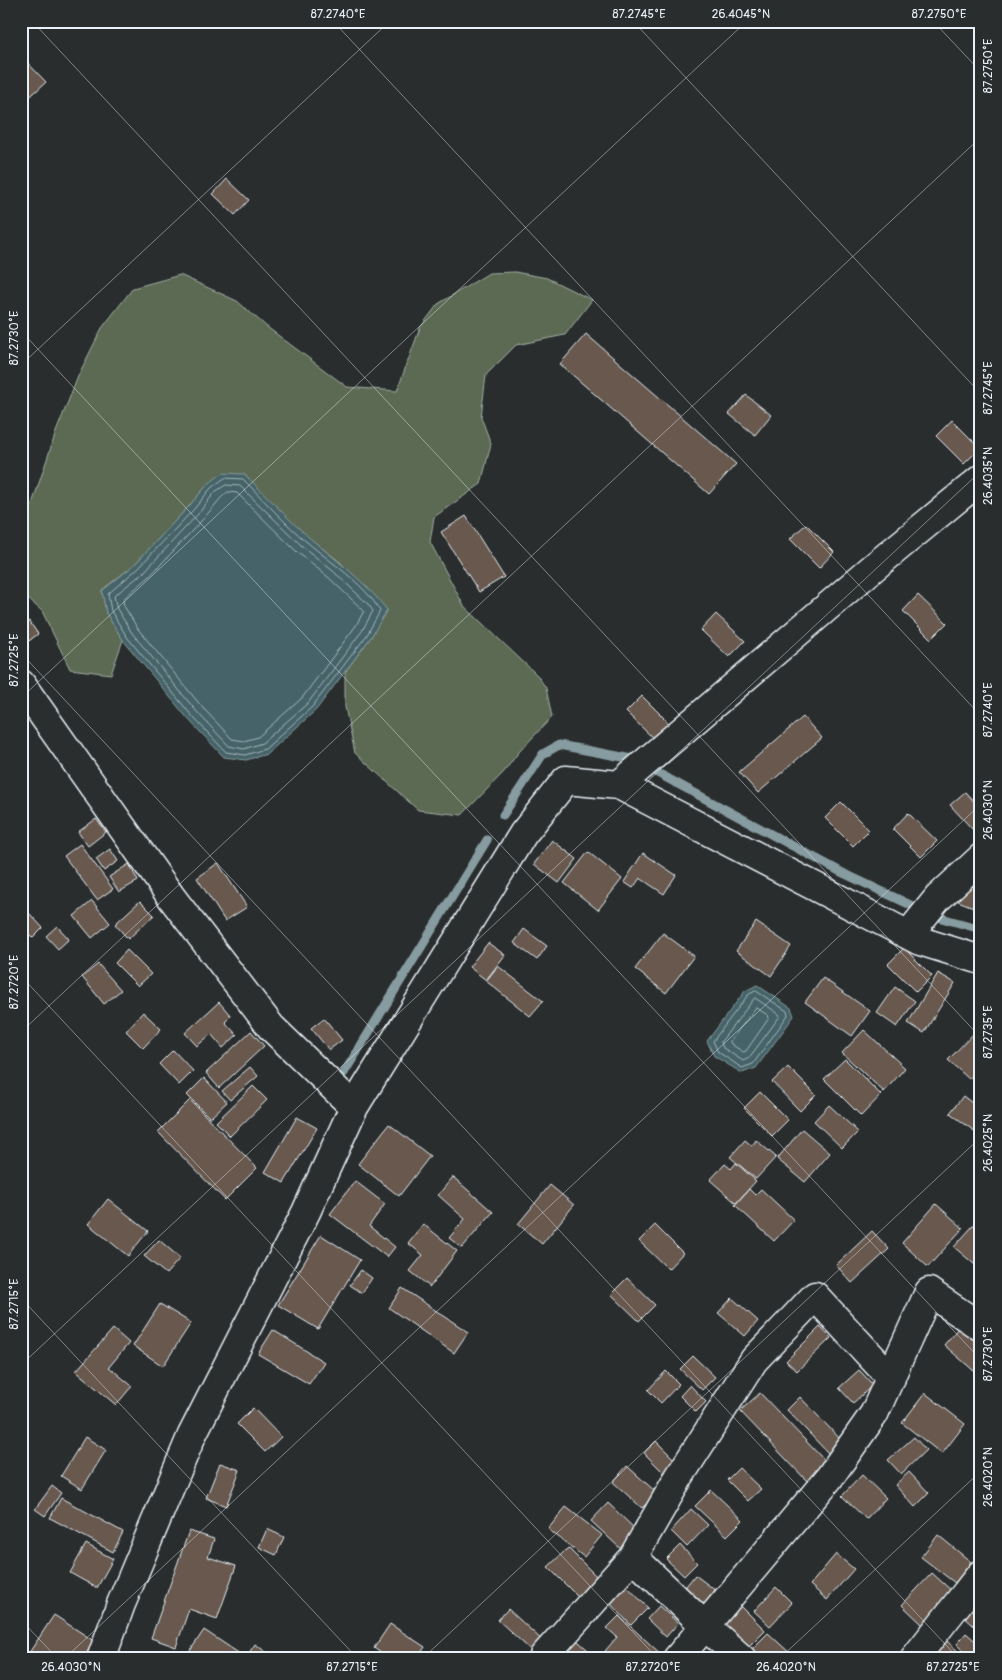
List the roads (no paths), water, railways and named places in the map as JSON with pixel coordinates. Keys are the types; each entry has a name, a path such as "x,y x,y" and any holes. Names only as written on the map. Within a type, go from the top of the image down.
{"street":[{"path":"619,785 874,567 981,479"},
{"path":"21,684 172,898 271,1027 354,1107"},
{"path":"101,1659 121,1604 192,1435 306,1212 354,1107 523,834 566,780 619,785 920,941 981,960"},
{"path":"908,935 938,898 981,858"},
{"path":"677,1659 829,1478 874,1414 929,1292 981,1327"},
{"path":"544,1656 634,1557 679,1477 754,1360 815,1296 891,1378"},
{"path":"634,1557 704,1626 742,1659"},
{"path":"914,1659 981,1574"}],"water":[{"path":"223,473 244,474 302,531 361,581 387,610 371,637 316,710 267,754 246,760 224,757 188,719 123,640 106,613 102,591 134,565 208,484"},
{"path":"757,985 791,1008 794,1016 756,1068 742,1073 714,1056 707,1041 745,991"}],"waterway":[{"path":"503,815 543,754 559,745 633,759"},
{"path":"652,770 841,872 919,909"},
{"path":"344,1073 487,840"},
{"path":"934,916 981,929"}]}
